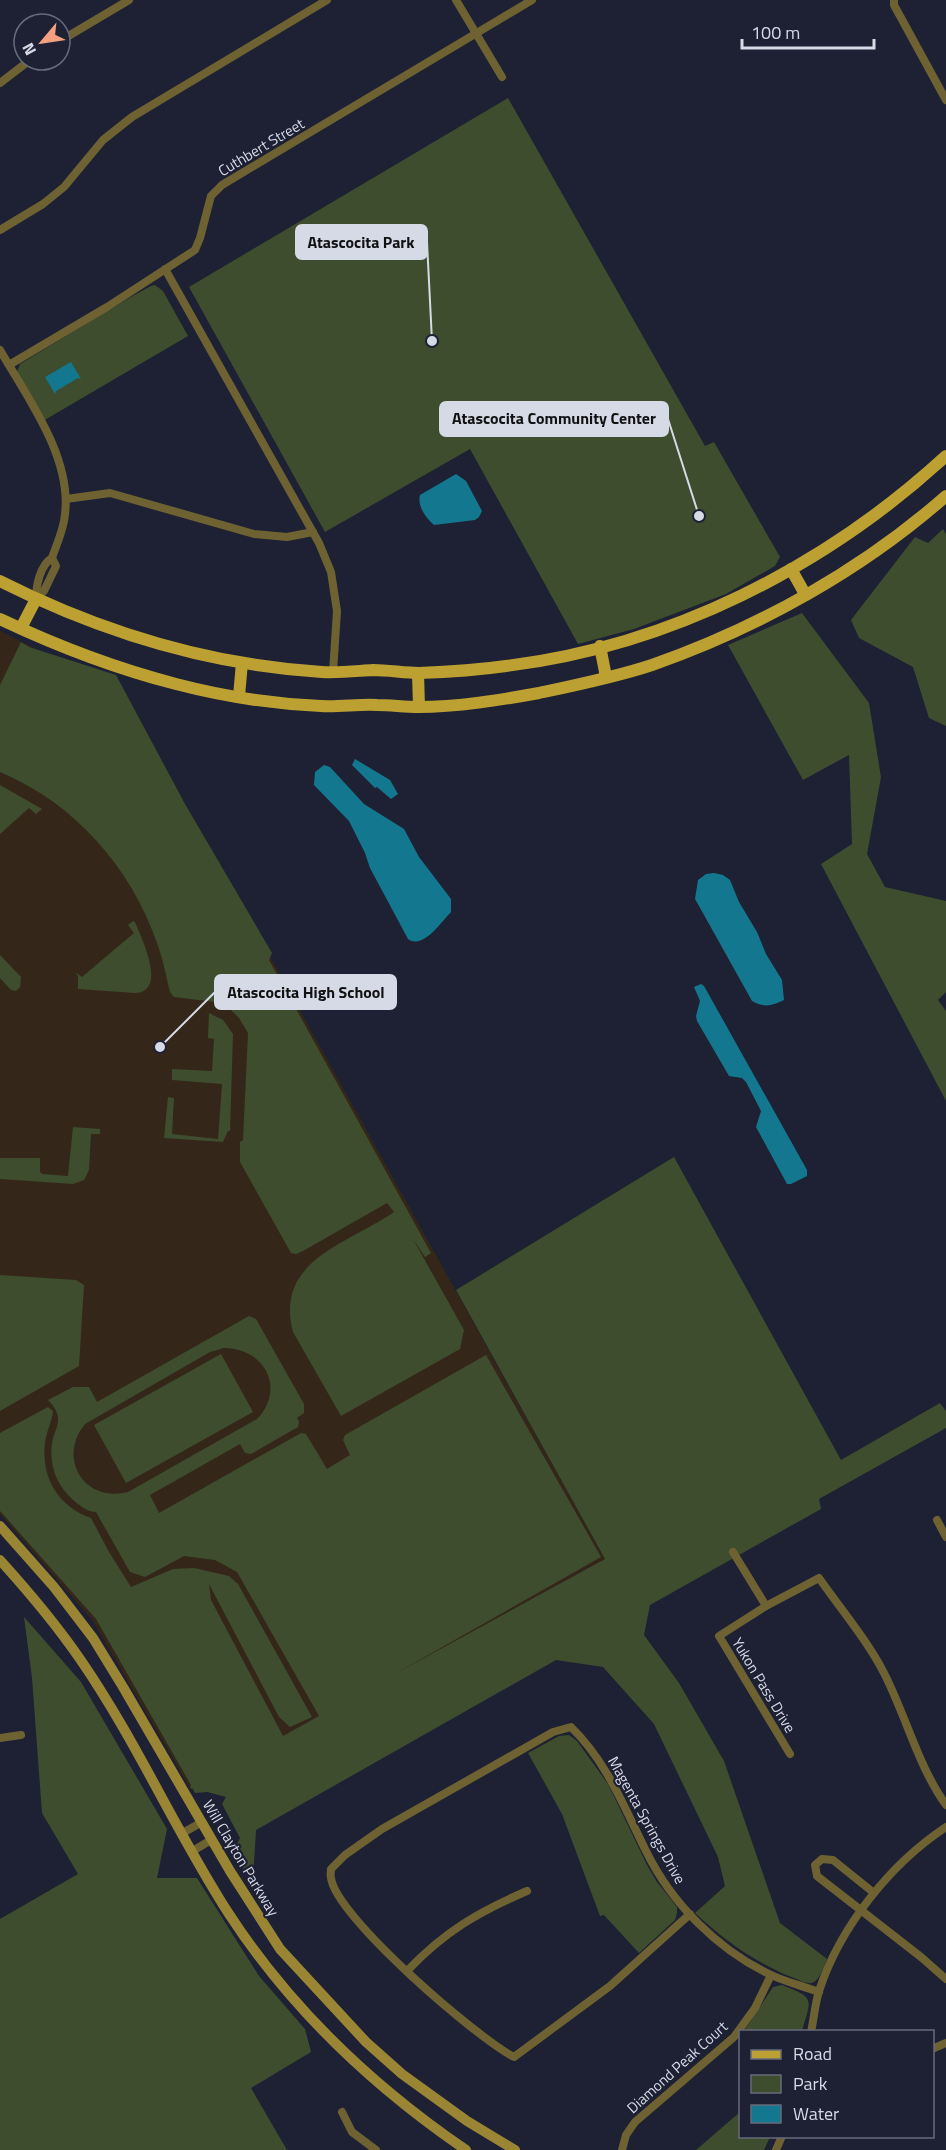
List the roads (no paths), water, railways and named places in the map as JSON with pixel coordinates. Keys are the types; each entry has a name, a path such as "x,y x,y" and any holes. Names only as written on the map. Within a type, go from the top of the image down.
{"main road":[{"path":"0,581 36,599 121,633 185,651 242,663 333,672 374,670 418,673 506,666 575,654 637,637 721,605 791,569 843,538 885,508 946,456"},
{"path":"0,618 68,650 110,665 177,684 239,696 320,706 419,707 513,698 576,685 652,665 776,611 890,542 946,496"},
{"path":"791,569 806,594"},
{"path":"21,628 36,599"},
{"path":"600,646 606,677"},
{"path":"239,696 242,663"},
{"path":"418,673 419,707"},
{"name":"Will Clayton Parkway","path":"0,1526 54,1587 93,1638 211,1840 280,1949 366,2042 402,2074 467,2121 515,2150"},
{"path":"0,1560 38,1604 80,1659 108,1704 191,1852 230,1916 263,1962 321,2030 370,2077 416,2115 466,2150"},
{"path":"263,1962 280,1949"}],"street":[{"path":"72,34 129,0"},
{"path":"0,230 43,204 64,187 103,140 132,117 327,0"},
{"path":"456,0 502,77"},
{"name":"Cuthbert Street","path":"9,365 107,307 195,250 211,196 222,185 532,0"},
{"path":"894,0 894,6 946,100"},
{"path":"0,83 14,72"},
{"path":"165,269 313,532 331,572 336,611 333,672"},
{"path":"0,350 55,449 63,474 66,499 62,532 52,558 47,561 36,586 36,599"},
{"path":"66,499 110,493 254,534 287,537 313,532"},
{"path":"937,1520 946,1537"},
{"path":"733,1552 766,1606"},
{"name":"Yukon Pass Drive","path":"790,1754 719,1636 766,1606 819,1578 883,1670 902,1709 924,1767 946,1805"},
{"name":"Magenta Springs Drive","path":"407,1971 349,1909 331,1879 331,1869 345,1855 382,1829 553,1732 571,1726 584,1739 604,1768 661,1877 690,1914 727,1948 771,1975 819,1992"},
{"path":"0,1738 21,1735"},
{"path":"181,1834 202,1822"},
{"path":"811,2030 819,1992 834,1955 861,1910 874,1893 916,1850 946,1827"},
{"path":"191,1852 211,1840"},
{"path":"874,1893 833,1860 827,1858 817,1862 815,1871 818,1876 946,1979"},
{"path":"527,1891 486,1909 464,1922 423,1954 407,1971 478,2033 498,2049 514,2057 610,1986 690,1914"},
{"name":"Diamond Peak Court","path":"739,2030 755,2008 771,1975"},
{"name":"Diamond Peak Court","path":"622,2150 626,2135 635,2122 734,2037 739,2030"},
{"path":"342,2112 352,2132 376,2150"}],"water":[{"path":"71,362 81,379 78,378 56,391 55,394 45,377"},
{"path":"456,474 466,481 482,511 475,520 434,525 423,512 420,495"},
{"path":"355,759 390,780 398,794 391,799 377,787 375,788 352,765"},
{"path":"324,765 330,767 364,804 404,829 419,857 451,899 451,912 426,938 420,941 408,939 370,868 349,821 314,785 315,772"},
{"path":"714,873 730,880 766,954 782,980 784,1000 768,1005 752,1001 695,899 698,880 706,874"},
{"path":"701,984 807,1170 807,1176 791,1184 787,1184 756,1127 761,1111 746,1082 742,1078 729,1076 697,1021 700,1001 694,987"}],"place":[{"name":"Atascocita Park","path":"432,341"},
{"name":"Atascocita Community Center","path":"699,516"},
{"name":"Atascocita High School","path":"160,1047"}]}
